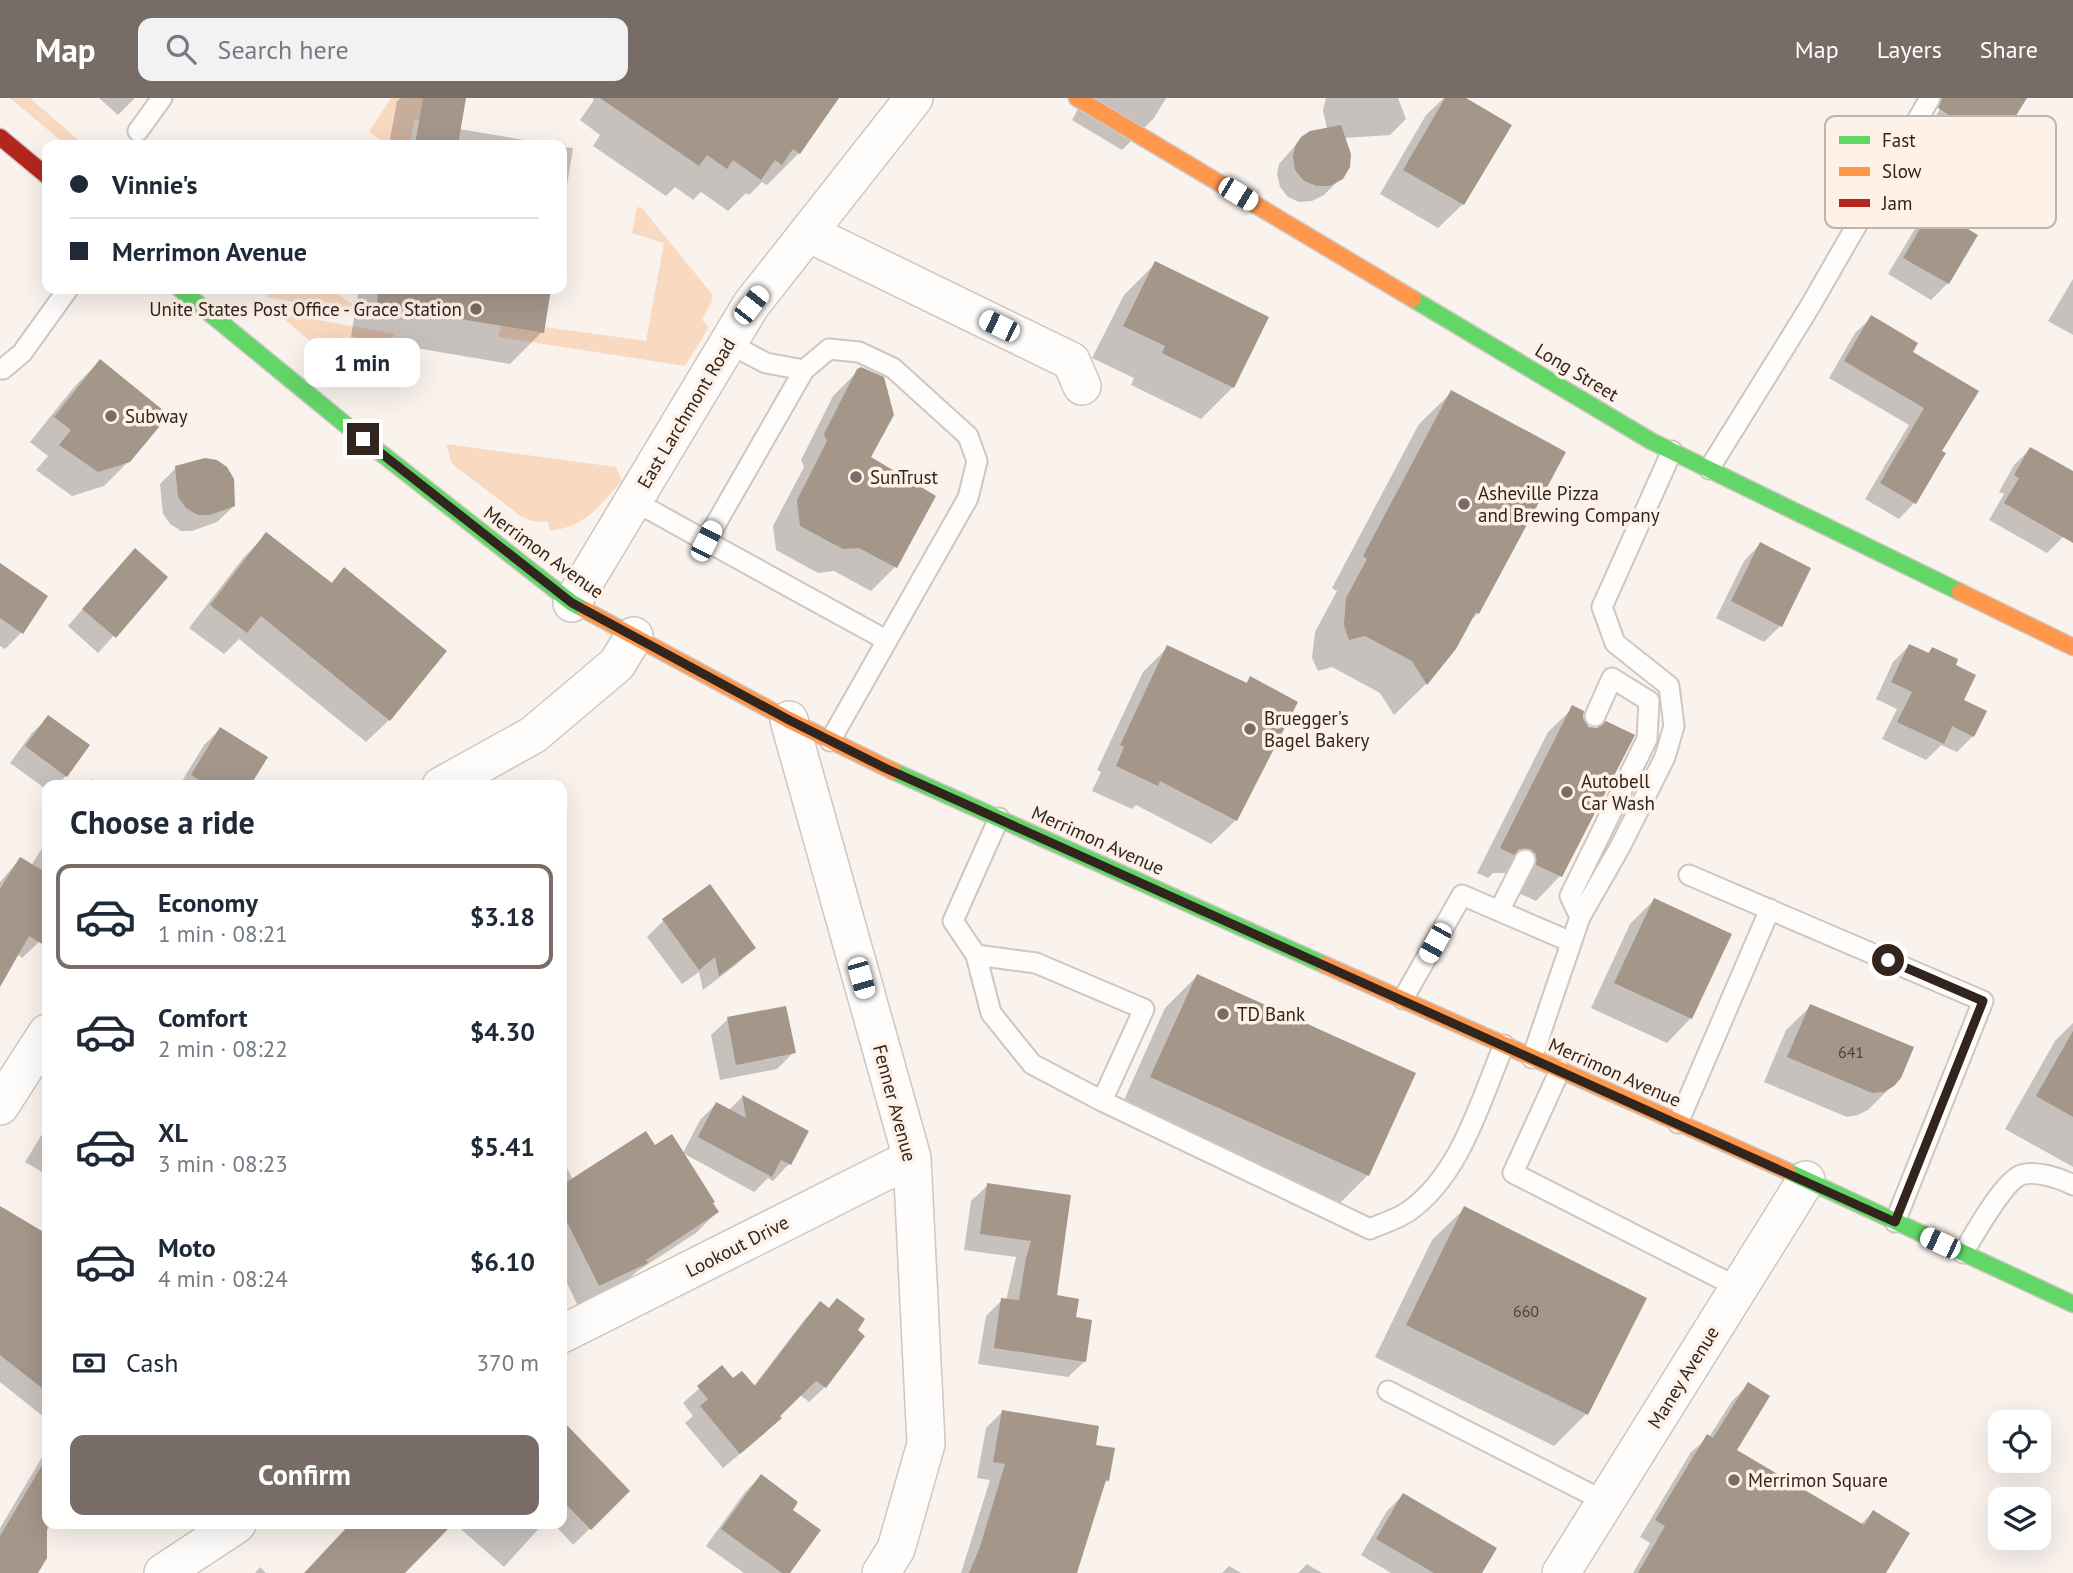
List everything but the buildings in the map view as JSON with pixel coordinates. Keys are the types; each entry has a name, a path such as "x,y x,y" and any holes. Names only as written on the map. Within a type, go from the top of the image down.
{"main road":[{"name":"Long Street","path":"1077,98 1651,441 2073,647"},
{"path":"0,137 42,172"},
{"name":"Merrimon Avenue","path":"186,294 383,455 572,603 789,720 885,768 1806,1180 2073,1304"}],"street":[{"name":"East Larchmont Road","path":"572,603 751,305 914,98"},
{"path":"808,233 1071,361 1082,386"},
{"path":"452,780 533,735 617,664 634,636"},
{"name":"Fenner Avenue","path":"789,720 912,1158 926,1444 897,1549 881,1573"},
{"path":"0,1106 42,1041"},
{"name":"Lookout Drive","path":"567,1331 912,1158"},
{"name":"Maney Avenue","path":"1561,1573 1806,1180"},
{"path":"163,1573 229,1529"}],"lane":[{"path":"138,131 162,98"},
{"path":"1920,116 1930,98"},
{"path":"1709,469 1855,228"},
{"path":"0,369 22,354 64,294"},
{"path":"728,343 766,363 804,370"},
{"path":"706,541 804,370 829,349 859,352 893,368 968,436 977,461 968,498 830,741"},
{"path":"1532,1058 1580,917 1620,847 1665,757 1674,726 1669,686 1615,643 1602,607 1672,451"},
{"path":"634,500 886,640"},
{"path":"1580,917 1570,896 1647,739 1649,701 1612,678 1595,716"},
{"path":"999,818 954,921 976,955 991,1013 1032,1064 1102,1101 1370,1229 1408,1212 1437,1185 1461,1146 1504,1045"},
{"path":"1499,911 1525,860"},
{"path":"1689,875 1983,1001 1895,1222"},
{"path":"1403,999 1462,895 1571,942"},
{"path":"1678,1123 1770,909"},
{"path":"976,955 1036,963 1144,1009 1102,1101"},
{"path":"1560,1070 1513,1172 1738,1288"},
{"path":"1963,1253 2008,1182 2022,1174 2058,1176 2073,1185"},
{"path":"1388,1391 1606,1502"}],"shaded area":[{"path":"10,98 30,98 78,140 60,140"},
{"path":"391,98 423,98 419,120 414,120 411,140 381,140 369,132"},
{"path":"637,207 642,208 712,294 712,301 702,320 709,327 685,366 498,337 501,326 543,333 545,327 646,341 664,243 632,233"},
{"path":"268,294 338,294 369,315 266,297"},
{"path":"276,312 395,334 357,381"},
{"path":"446,444 616,467 622,481 583,520 550,531 548,522 522,517 452,464"}],"traffic: fast":[{"path":"186,294 363,439 572,603 585,610"},
{"path":"1413,299 1651,441 1960,592"},
{"path":"893,771 1325,965"},
{"path":"1787,1171 2073,1304"}],"traffic: slow":[{"path":"1077,98 1413,299"},
{"path":"1960,592 2073,647"},
{"path":"585,610 789,720 893,771"},
{"path":"1325,965 1787,1171"}],"traffic: jam":[{"path":"0,137 42,172"}],"place":[{"name":"Unite States Post Office - Grace Station","path":"476,309"},
{"name":"Subway","path":"111,416"},
{"name":"SunTrust","path":"856,477"},
{"name":"Asheville Pizza and Brewing Company","path":"1464,504"},
{"name":"Bruegger's Bagel Bakery","path":"1250,729"},
{"name":"Autobell Car Wash","path":"1567,792"},
{"name":"TD Bank","path":"1223,1014"},
{"name":"Merrimon Square","path":"1734,1480"}],"route":[{"path":"363,439 572,603 789,720 885,768 1895,1222 1983,1001 1888,960"}]}
